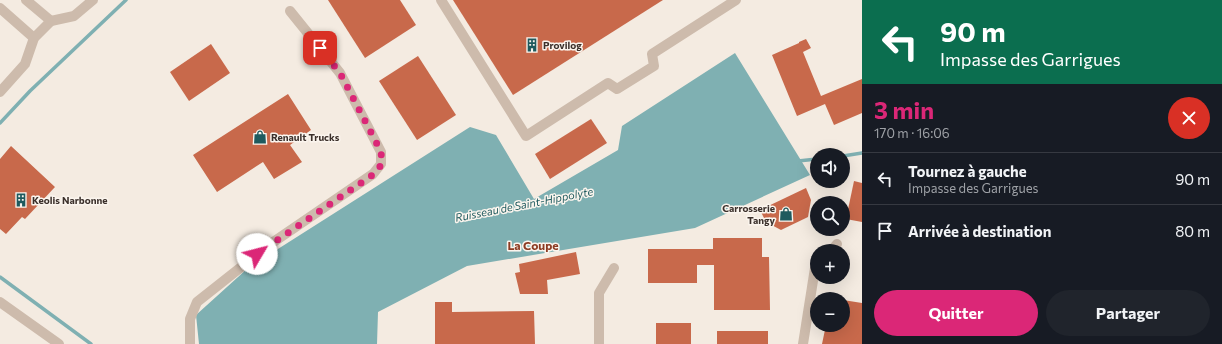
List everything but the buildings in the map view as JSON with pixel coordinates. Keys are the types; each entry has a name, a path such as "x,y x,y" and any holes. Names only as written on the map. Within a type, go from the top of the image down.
{"street":[{"path":"26,0 51,21"},
{"path":"0,92 25,64 34,38 51,21 74,16 93,0"},
{"path":"441,0 526,136 608,83 617,89 654,66 652,54 736,0"},
{"path":"0,8 34,38"},
{"path":"190,344 190,319 197,302 269,245 374,174 382,164 381,152 340,73 290,11"},
{"path":"599,344 598,293 614,268"},
{"path":"804,344 813,284"},
{"path":"0,302 59,344"}],"water":[{"path":"735,53 810,175 695,228 467,266 378,312 377,344 199,344 196,315 248,268 470,127 496,135 534,199 618,150 622,126"}],"waterway":[{"path":"0,123 30,91 126,0"},
{"name":"Ruisseau de Saint-Hippolyte","path":"850,155 862,153"},
{"name":"Ruisseau de Saint-Hippolyte","path":"798,161 810,160"},
{"path":"0,277 91,344"}],"place":[{"name":"Provilog","path":"532,45"},
{"name":"Renault Trucks","path":"260,137"},
{"name":"Keolis Narbonne","path":"21,200"},
{"name":"Carrosserie Tangy","path":"786,214"}],"district":[{"name":"La Coupe","path":"533,245"}],"route":[{"path":"257,254 374,174 382,164 381,152 340,73 320,48"}]}
